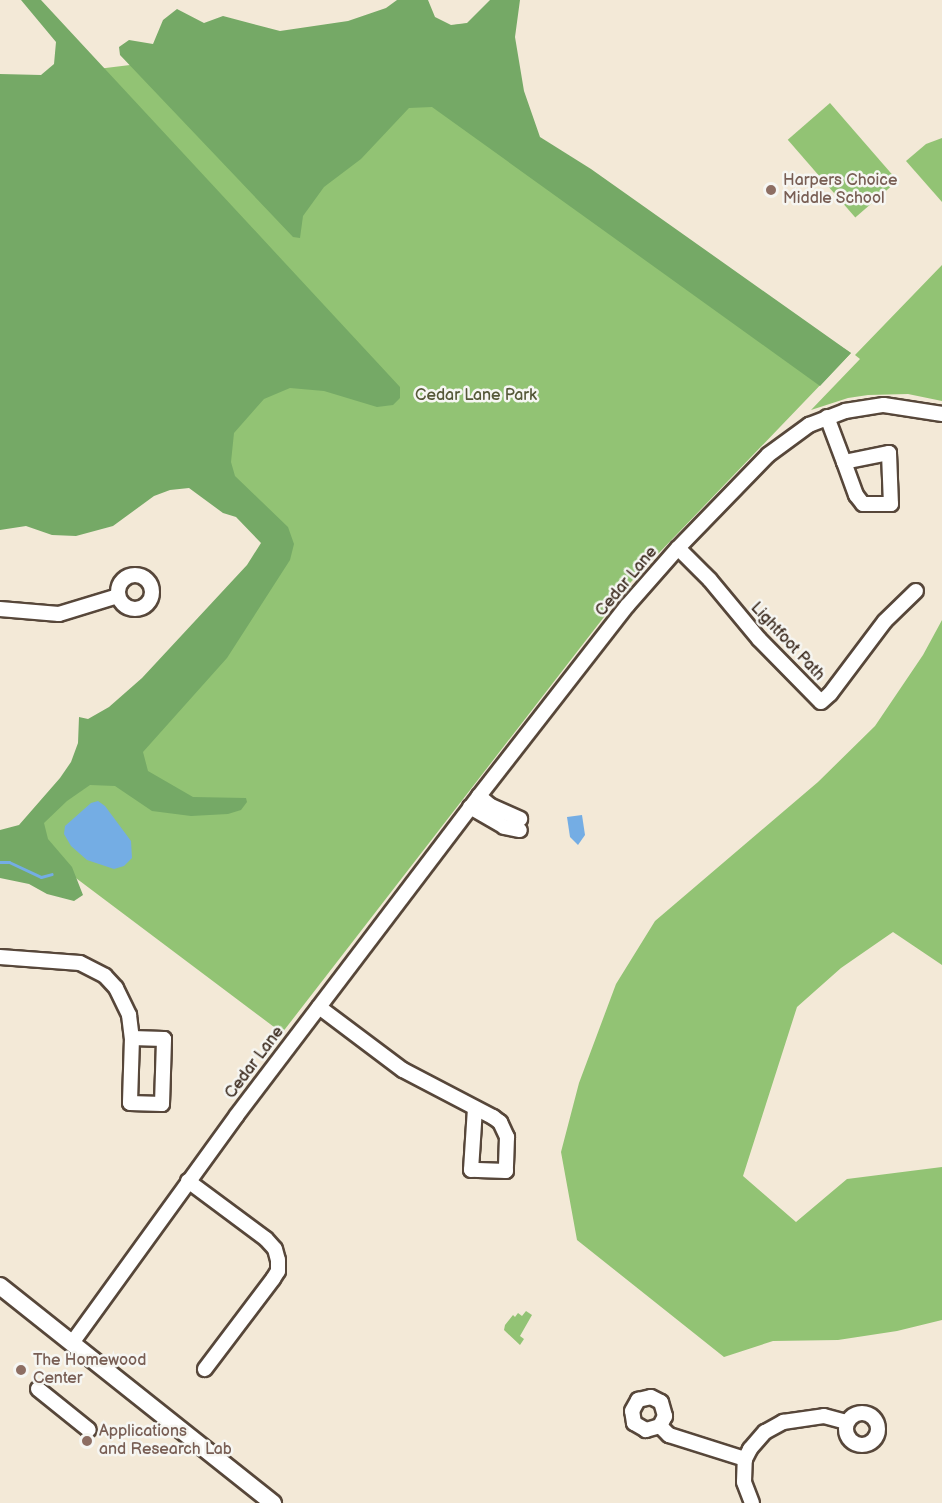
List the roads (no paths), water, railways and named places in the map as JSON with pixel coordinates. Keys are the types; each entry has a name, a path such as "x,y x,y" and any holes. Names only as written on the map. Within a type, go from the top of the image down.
{"main road":[{"path":"0,1287 273,1503"}],"street":[{"name":"Cedar Lane","path":"72,1343 188,1181 470,807 627,606 678,548 783,442 799,430 827,417 857,408 884,405 942,414"},
{"path":"827,417 856,495 862,504 891,504 889,453 844,462"},
{"name":"Lightfoot Path","path":"678,548 820,702 830,694 885,621 916,591"},
{"path":"0,609 59,614 118,596"},
{"path":"470,807 504,827 520,825 479,796"},
{"path":"0,957 63,960 80,963 99,972 116,988 129,1015 132,1038 130,1103 162,1104 164,1039 132,1038"},
{"path":"319,1006 403,1070 493,1117 504,1128 506,1171 471,1170 475,1108"},
{"path":"188,1181 266,1239 275,1249 278,1260 278,1271 273,1279 205,1369"},
{"path":"38,1389 88,1430"},
{"path":"752,1503 744,1482 745,1459 757,1440 783,1422 824,1416 847,1422"},
{"path":"660,1426 681,1441 745,1459"}],"water":[{"path":"98,801 105,806 131,841 132,858 124,866 114,869 87,860 71,846 64,834 65,826 91,803"},
{"path":"582,815 585,835 578,845 570,837 567,817"}],"waterway":[{"path":"0,862 9,862 41,877 52,874"}],"place":[{"name":"Harpers Choice Middle School","path":"771,190"},
{"name":"The Homewood Center","path":"21,1370"},
{"name":"Applications and Research Lab","path":"87,1441"}],"park label":[{"name":"Cedar Lane Park","path":"476,396"}]}
